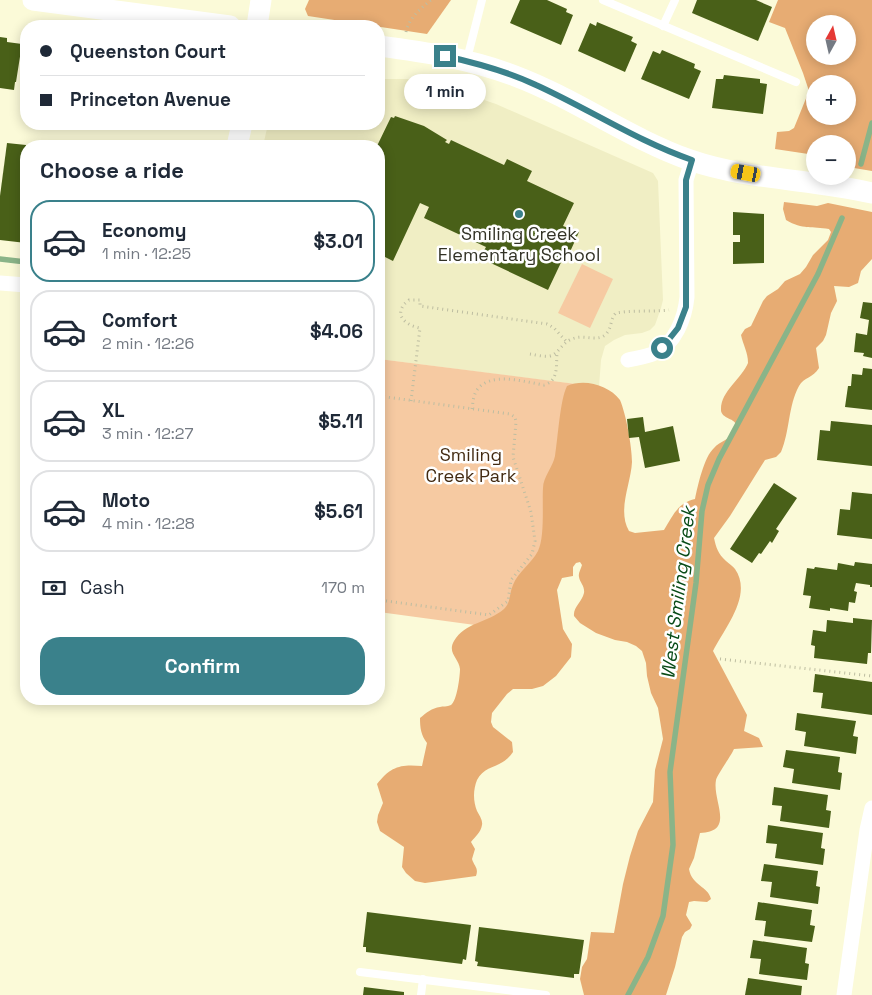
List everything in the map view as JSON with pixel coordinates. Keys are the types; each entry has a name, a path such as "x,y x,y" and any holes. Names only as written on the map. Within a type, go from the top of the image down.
{"street":[{"path":"33,0 185,20"},
{"path":"258,20 260,0"},
{"path":"385,47 445,56 495,69 535,84 633,136 692,160 731,171 872,193"},
{"path":"628,360 650,355 662,348 678,328 685,314 687,297 686,180 692,160"},
{"path":"0,283 20,285"},
{"path":"844,995 867,830 872,808"}],"lane":[{"path":"466,61 482,0"},
{"path":"603,0 796,82"},
{"path":"664,26 675,0"},
{"path":"360,972 511,993 546,995"},
{"path":"421,995 422,980"}],"path":[{"path":"406,34 412,17 431,0"},
{"path":"411,401 420,328 409,325 401,314 402,308 409,300 420,300 420,306 547,324 554,328 566,341"},
{"path":"530,354 550,356 557,352 566,341 580,337 598,338 605,336 610,329 612,317 616,313 674,310"},
{"path":"472,409 476,391 488,381 505,380 544,385 550,383 555,375 557,352"},
{"path":"385,397 510,414 516,419 513,457 531,512 535,535 534,550 511,580 508,601 488,615 385,601"},
{"path":"720,659 872,676"}],"shaded area":[{"path":"309,0 451,0 427,34 385,28 385,20 334,20 308,16 305,9"},
{"path":"778,0 872,0 872,171 856,168 856,135 806,135 806,154 775,149 777,132 789,131 794,128 806,98 806,125 856,125 856,75 806,75 806,82 785,28 769,22"},
{"name":"Smiling Creek Elementary School","path":"385,79 421,79 496,104 653,173 658,181 663,300 655,325 650,330 625,335 605,346 601,360 599,387 385,360 385,140 264,140 267,130 385,130"},
{"path":"784,202 817,206 828,203 872,212 872,259 861,271 858,283 849,287 834,286 837,301 831,313 826,335 816,348 819,368 801,383 795,394 781,452 776,457 765,460 714,538 721,556 735,569 740,579 741,589 735,611 713,651 747,715 744,731 759,738 763,747 734,749 716,780 720,821 717,827 711,831 700,833 694,858 689,869 693,879 707,891 711,899 707,902 689,902 686,915 692,925 682,937 666,995 584,995 580,979 582,967 587,959 591,932 614,933 630,856 638,831 653,802 655,770 663,739 658,708 651,693 642,651 627,642 596,633 580,623 574,616 584,593 579,576 582,565 580,562 576,563 573,567 573,576 562,578 557,590 563,629 572,644 571,657 556,676 543,686 532,689 513,689 492,713 491,722 493,727 512,742 513,752 504,761 484,771 477,780 474,799 482,823 479,832 471,842 475,849 472,859 477,869 476,876 425,883 415,881 406,873 402,867 404,847 380,831 377,822 383,803 377,784 387,773 402,766 422,766 427,743 421,731 420,718 434,708 451,705 456,694 460,669 452,649 454,641 470,626 498,614 504,609 508,604 515,580 538,551 542,529 543,484 555,456 561,410 567,386 581,383 596,384 609,390 620,400 630,439 632,456 624,506 624,514 629,531 635,533 664,530 673,515 684,503 695,499 702,472 710,452 735,431 736,423 724,416 721,409 724,396 748,363 741,335 745,329 751,326 767,296 778,289 785,281 800,274 813,255 828,240 831,232 829,229 803,226 786,220 783,209"}],"green space":[{"path":"582,264 613,279 590,328 558,313"},
{"name":"Smiling Creek Park","path":"385,360 576,384 542,634 385,613"}],"building":[{"path":"520,0 547,0 567,9 566,12 573,15 561,45 510,23"},
{"path":"697,0 756,0 772,7 758,41 692,13"},
{"path":"597,22 633,37 631,41 637,44 625,72 578,51 590,23 596,26"},
{"path":"0,37 7,38 7,42 20,44 20,57 14,90 0,88"},
{"path":"662,50 695,64 694,68 701,71 689,99 641,79 653,51 660,54"},
{"path":"724,75 760,79 760,83 767,84 763,114 712,108 716,79 723,79"},
{"path":"395,116 424,126 447,140 445,142 449,144 451,140 504,165 507,159 532,171 527,181 574,203 563,226 579,232 569,254 566,252 548,290 480,258 486,247 424,218 429,207 420,203 393,261 385,257 385,140 380,140 391,117 394,118"},
{"path":"7,143 20,144 20,242 0,240 0,196"},
{"path":"733,212 764,214 764,263 733,264 733,242 740,242 740,235 733,235"},
{"path":"863,302 872,303 872,358 863,356 864,353 854,352 856,333 867,335 869,320 860,318"},
{"path":"863,368 872,369 872,410 845,407 848,386 851,386 852,374 862,375"},
{"path":"643,417 645,432 673,426 680,461 645,468 639,437 629,438 627,419"},
{"path":"831,421 872,425 872,466 817,460 820,430 830,431"},
{"path":"774,483 797,498 776,529 779,531 772,543 770,541 752,563 730,549"},
{"path":"852,492 872,494 872,539 837,535 840,509 850,510"},
{"path":"855,562 872,564 872,587 856,583 854,591 857,592 855,603 849,602 848,611 830,608 830,611 809,608 811,596 803,595 807,568 814,569 815,567 837,570 838,563 854,566"},
{"path":"853,618 872,620 871,653 868,653 867,664 814,658 815,646 811,645 813,630 826,632 827,620 853,623"},
{"path":"815,674 872,682 872,715 821,708 823,693 813,692"},
{"path":"797,713 856,721 853,736 858,737 856,754 804,746 806,732 795,730"},
{"path":"786,750 840,757 838,772 842,773 840,790 792,783 794,769 783,767"},
{"path":"774,787 828,795 826,810 831,811 829,828 780,821 782,806 772,805"},
{"path":"768,825 823,833 821,848 825,849 823,865 775,858 777,844 766,843"},
{"path":"764,864 818,871 816,886 820,887 818,904 770,897 772,882 761,881"},
{"path":"758,902 812,910 810,925 815,926 812,942 764,936 766,921 755,920"},
{"path":"367,912 471,925 466,960 463,959 462,964 366,952 366,947 363,947"},
{"path":"479,927 584,940 579,974 574,974 574,978 477,966 478,962 475,961"},
{"path":"753,940 807,948 805,963 809,964 807,980 759,974 761,959 750,958"},
{"path":"748,978 802,986 801,995 745,995"},
{"path":"364,987 404,992 404,995 363,995"}],"waterway":[{"name":"West Smiling Creek","path":"861,164 872,123"},
{"name":"West Smiling Creek","path":"628,995 648,957 663,916 673,845 670,772 696,583 702,511 708,485 719,459 818,274 842,218"},
{"path":"0,259 20,261"}],"place":[{"name":"Smiling Creek Elementary School","path":"519,214"}],"route":[{"path":"445,56 495,69 535,84 633,136 692,160 686,180 687,297 685,314 678,328 662,348"}]}
